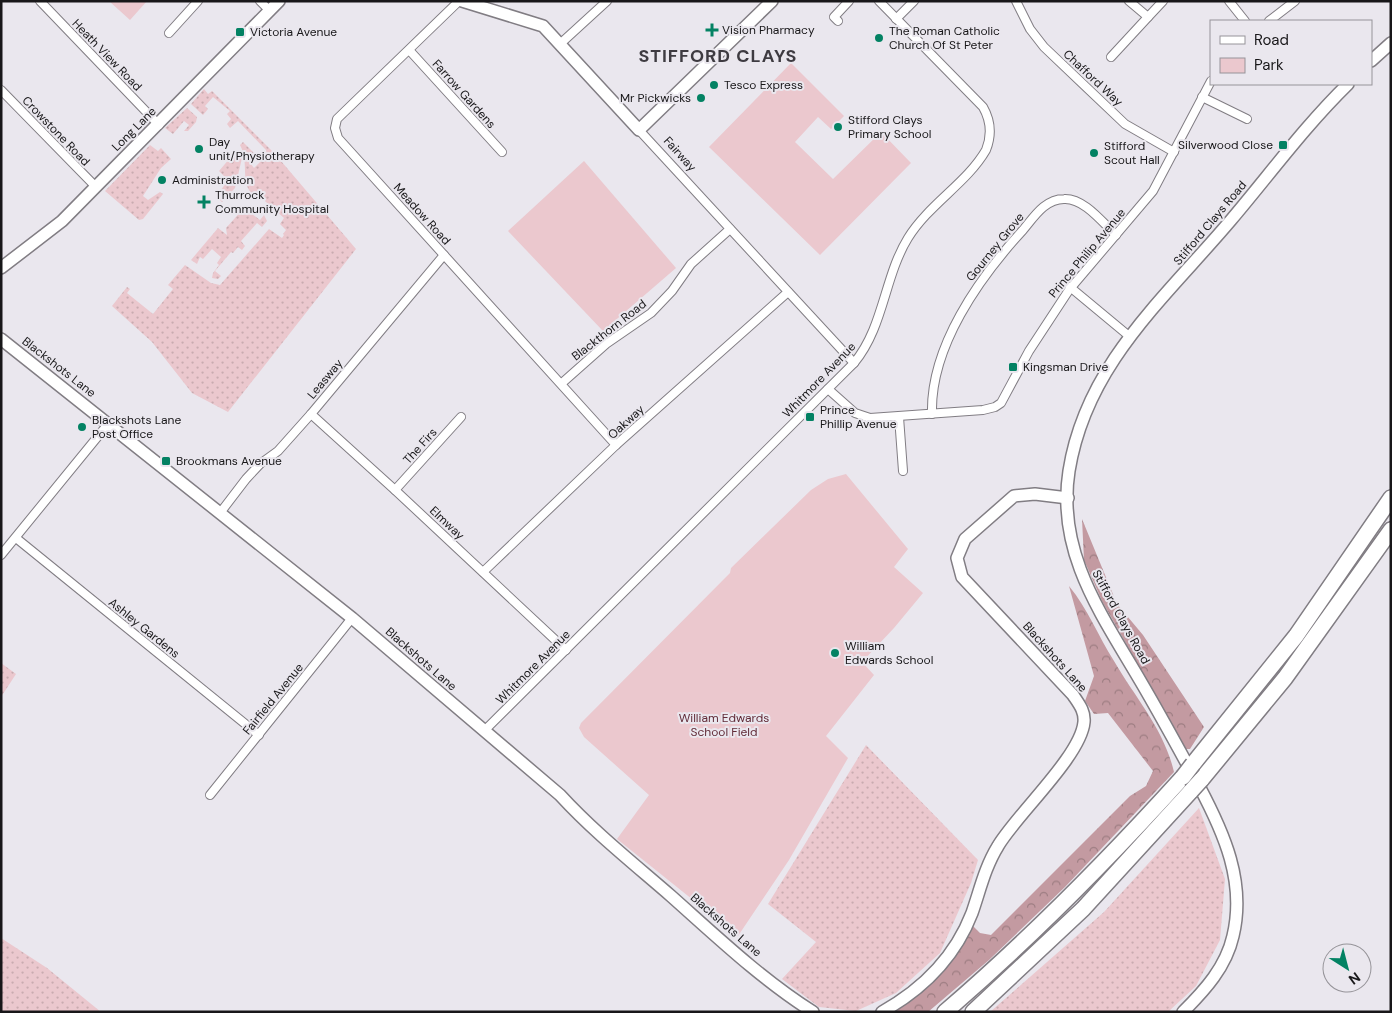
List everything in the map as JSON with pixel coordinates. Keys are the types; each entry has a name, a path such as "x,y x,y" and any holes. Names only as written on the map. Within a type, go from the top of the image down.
{"highway":[{"path":"945,1012 1014,952 1079,889 1183,776 1296,636 1391,498"},
{"path":"973,1012 1082,909 1196,786 1285,678 1391,530"}],"street":[{"name":"Heath View Road","path":"40,1 159,125"},
{"path":"169,33 198,1"},
{"path":"260,1 270,11"},
{"name":"Long Lane","path":"1,268 62,221 159,125 279,1"},
{"name":"Fairway","path":"460,1 533,21 543,26 854,363"},
{"name":"Meadow Road","path":"460,1 337,119 335,128 338,138 562,383 616,445"},
{"path":"560,44 607,1"},
{"path":"639,130 772,1"},
{"path":"838,22 834,17 849,1"},
{"name":"Whitmore Avenue","path":"484,731 854,363 872,334 894,270 908,238 925,216 982,156 990,135 988,118 980,104 879,1"},
{"path":"896,19 914,1"},
{"name":"Chafford Way","path":"1016,1 1030,29 1070,72 1125,124 1174,152"},
{"path":"1130,1 1148,16"},
{"path":"1111,57 1163,1"},
{"path":"1229,1 1244,20"},
{"path":"1270,20 1295,1"},
{"path":"1372,60 1391,43"},
{"name":"Farrow Gardens","path":"410,51 502,152"},
{"name":"Prince Philip Avenue","path":"828,389 848,408 870,418 899,418 983,410 995,407 1001,403 1050,316 1070,288 1153,191 1210,83"},
{"name":"Stifford Clays Road","path":"1183,1012 1202,992 1221,967 1233,937 1238,898 1233,865 1221,827 1212,810 1166,724 1086,588 1073,552 1068,526 1069,473 1077,435 1099,383 1129,336 1199,258 1299,135 1347,85"},
{"name":"Crowstone Road","path":"1,90 96,187"},
{"path":"1202,97 1247,119"},
{"name":"Gourney Grove","path":"932,414 933,383 969,298 994,263 1042,208 1054,200 1073,200 1083,205 1116,235"},
{"name":"Blackthorn Road","path":"562,383 606,344 651,313 672,291 691,264 730,229"},
{"name":"Leasway","path":"220,513 246,479 260,464 278,451 311,414 444,255"},
{"path":"1070,288 1129,336"},
{"name":"Oakway","path":"483,572 616,445 788,292"},
{"name":"Blackshots Lane","path":"1,339 352,618 560,795 584,821 743,958 813,1012"},
{"name":"Elmway","path":"311,414 566,650"},
{"name":"The Firs","path":"395,490 461,416"},
{"path":"899,418 903,471"},
{"path":"2,554 108,424"},
{"name":"Blackshots Lane","path":"882,1012 908,997 939,967 958,942 972,914 985,870 998,844 1051,778 1081,733 1083,710 1073,694 962,577 957,558 965,539 1014,496 1035,494 1068,498"},
{"name":"Ashley Gardens","path":"16,538 258,735"},
{"name":"Fairfield Avenue","path":"210,795 352,618"}],"green space":[{"path":"109,1 147,1 130,20"},
{"path":"791,63 844,116 831,129 818,117 795,142 833,179 881,132 911,163 820,255 709,147"},
{"path":"204,89 208,94 212,91 275,154 356,249 228,412 192,393 152,342 112,306 127,287 130,289 127,293 153,314 173,289 168,285 185,265 211,283 220,285 269,229 282,238 284,235 286,230 280,224 284,218 257,194 254,196 247,185 243,152 240,145 243,142 254,153 247,159 254,168 267,155 266,150 238,121 230,128 227,124 231,119 227,114 230,111 213,97 205,106 208,109 203,115 191,104"},
{"path":"187,108 197,117 196,122 188,131 184,131 189,125 184,121 173,134 165,128"},
{"path":"150,145 158,151 161,148 171,159 161,168 143,196 148,200 160,192 163,194 143,219 139,220 105,191"},
{"path":"236,151 242,158 235,188 222,202 216,197 228,180 219,171"},
{"path":"584,161 676,268 603,331 508,231"},
{"path":"244,208 260,220 264,215 267,221 262,227 257,223 241,241 245,246 242,250 238,247 233,253 231,252 215,271 221,276 218,279 212,278 213,273 219,265 217,263 221,257 212,249 203,259 200,257 197,264 191,260 218,228 227,235 226,228"},
{"name":"William Edwards School Field","path":"846,474 908,549 894,567 923,593 862,662 874,675 826,736 848,758 789,860 738,936 617,839 649,795 584,737 579,728 581,723 730,573 731,568 811,490 828,479"},
{"path":"1082,519 1117,604 1143,635 1204,727 1190,749 1186,749 1180,739 1102,601 1084,560"},
{"path":"1069,586 1082,604 1108,652 1164,742 1174,772 1065,887 989,960 928,1012 896,1012 944,967 973,926 980,933 991,935 1130,796 1146,786 1153,771 1108,713 1094,714 1085,701 1094,676"},
{"path":"1,663 16,674 1,697"},
{"path":"866,745 978,860 971,883 940,953 896,993 856,1011 819,1007 782,979 816,942 768,904"},
{"path":"1199,808 1225,879 1220,940 1196,986 1168,1012 990,1012 1104,912"},
{"path":"1,938 47,968 101,1012 1,1012"}],"place":[{"name":"Vision Pharmacy","path":"712,30"},
{"name":"Victoria Avenue","path":"240,32"},
{"name":"The Roman Catholic Church Of St Peter","path":"879,38"},
{"name":"Tesco Express","path":"714,85"},
{"name":"Mr Pickwicks","path":"701,98"},
{"name":"Stifford Clays Primary School","path":"838,127"},
{"name":"Silverwood Close","path":"1283,145"},
{"name":"Day unit/Physiotherapy","path":"199,149"},
{"name":"Stifford Scout Hall","path":"1094,153"},
{"name":"Administration","path":"162,180"},
{"name":"Thurrock Community Hospital","path":"204,202"},
{"name":"Kingsman Drive","path":"1013,367"},
{"name":"Prince Phillip Avenue","path":"810,417"},
{"name":"Blackshots Lane Post Office","path":"82,427"},
{"name":"Brookmans Avenue","path":"166,461"},
{"name":"William Edwards School","path":"835,653"}],"district":[{"name":"STIFFORD CLAYS","path":"718,56"}]}
